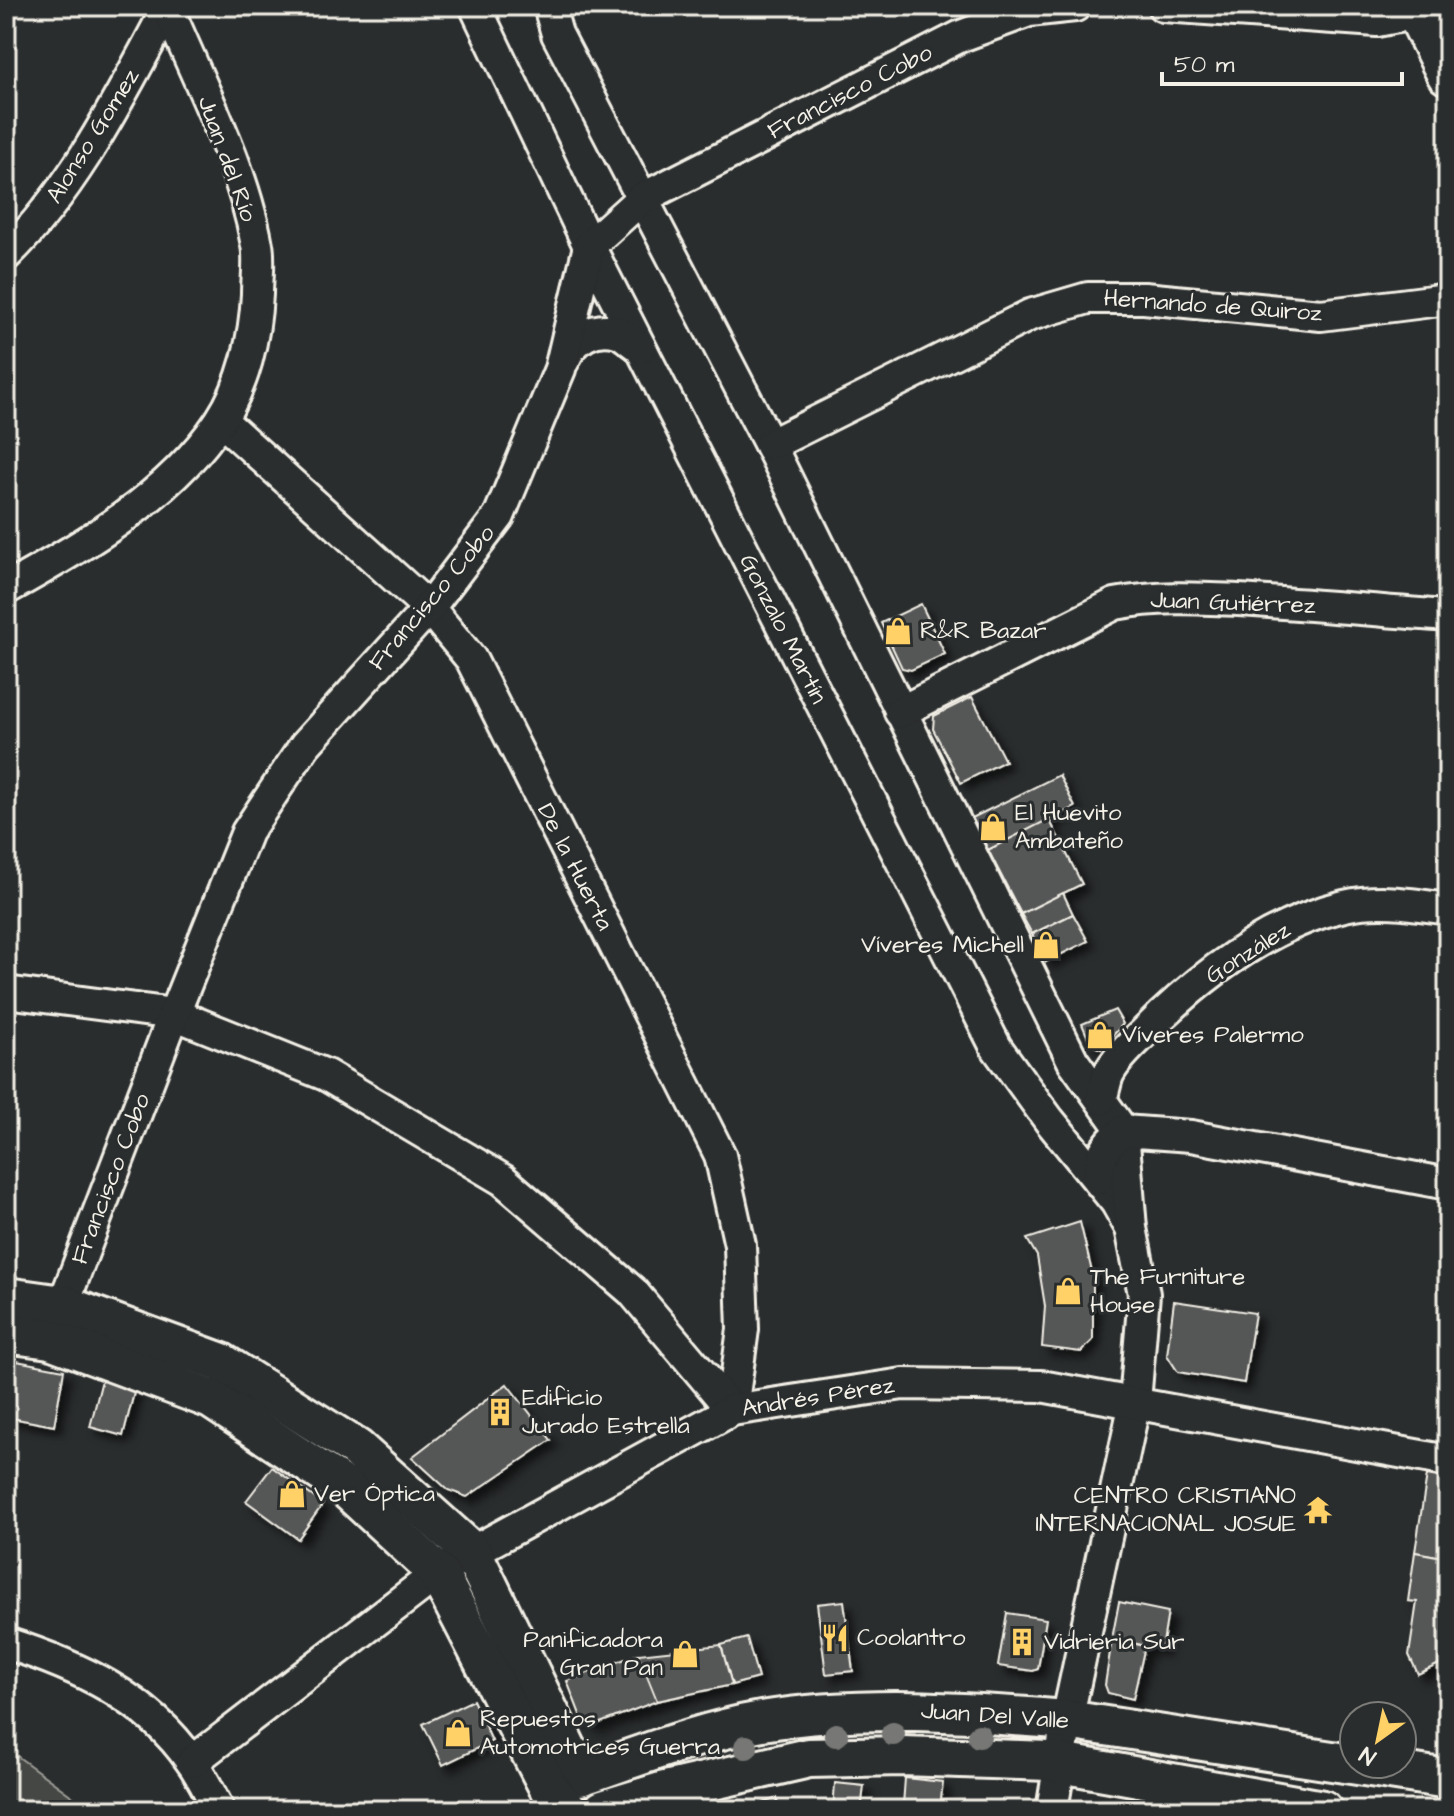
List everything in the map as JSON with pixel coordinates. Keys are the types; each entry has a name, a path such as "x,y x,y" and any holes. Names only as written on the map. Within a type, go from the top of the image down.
{"main road":[{"path":"1422,8 1448,73"}],"street":[{"name":"Gonzalo Martín","path":"475,6 589,246 996,1047 1049,1120 1098,1179 1131,1228"},
{"name":"Gonzalo Martín","path":"549,6 557,34 770,445 1073,1061 1123,1131 1131,1228 1144,1294 1135,1402 1067,1720 1052,1810"},
{"name":"Francisco Cobo","path":"56,1322 247,832 305,745 429,608 499,516 560,369 589,246 641,199 961,36 1029,11 1075,6"},
{"path":"1163,6 1377,21 1422,8"},
{"name":"Alonso Gomez","path":"6,255 32,230 74,175 167,7"},
{"name":"Juan del Río","path":"6,589 65,556 145,501 221,420 245,368 256,317 258,248 241,181 167,7"},
{"name":"Hernando de Quiroz","path":"770,445 1030,315 1088,298 1144,298 1321,315 1448,299"},
{"path":"560,369 570,345 592,331 618,332 640,347"},
{"name":"De la Huerta","path":"221,420 429,608 471,659 720,1155 740,1245 743,1329 732,1410"},
{"name":"Juan Gutiérrez","path":"900,712 1115,604 1154,597 1280,602 1448,616"},
{"name":"González","path":"1101,1099 1109,1074 1129,1048 1170,1007 1214,971 1258,941 1308,918 1346,906 1387,901 1448,909"},
{"path":"6,992 174,1014 326,1075 503,1180 632,1291 732,1410"},
{"path":"1098,1179 1103,1150 1123,1131 1191,1136 1448,1184"},
{"path":"6,1297 211,1399 346,1488 438,1573 568,1796"},
{"path":"6,1333 56,1322 222,1363 356,1448 472,1552 568,1796"},
{"name":"Andrés Pérez","path":"192,1762 438,1573 732,1410 903,1384 1041,1386 1448,1461"},
{"path":"6,1643 89,1674 134,1701 165,1729 192,1762 219,1810"},
{"name":"Juan Del Valle","path":"568,1796 666,1745 760,1722 898,1710 1010,1714 1067,1720 1448,1779"},
{"name":"Juan Del Valle","path":"603,1810 665,1791 809,1758 986,1758 1061,1764 1323,1810"}],"shaded area":[{"path":"6,1748 91,1810 6,1810"}],"building":[{"path":"921,604 945,654 911,670 902,668 881,623"},
{"path":"972,697 1005,761 961,783 933,729 934,716"},
{"path":"1059,775 1075,807 988,850 972,818"},
{"path":"1049,819 1082,884 1021,914 988,850"},
{"path":"1063,893 1073,914 1032,934 1021,914"},
{"path":"1073,914 1088,941 1046,962 1032,934"},
{"name":"Víveres Palermo","path":"1115,1010 1123,1024 1101,1049 1091,1045 1082,1024"},
{"name":"The Furniture House","path":"1080,1222 1093,1276 1093,1340 1081,1352 1042,1347 1045,1306 1037,1256 1027,1239"},
{"path":"1174,1301 1255,1313 1244,1383 1178,1372 1167,1355"},
{"path":"6,1359 64,1370 54,1426 6,1417"},
{"path":"102,1380 135,1389 123,1436 90,1427"},
{"name":"Edificio Jurado Estrella","path":"507,1384 551,1440 467,1497 448,1490 412,1457"},
{"path":"272,1467 323,1504 298,1539 246,1501"},
{"path":"1427,1475 1448,1479 1448,1558 1415,1552"},
{"path":"1415,1552 1448,1558 1448,1660 1418,1674 1409,1655 1417,1602 1408,1601"},
{"name":"Coolantro","path":"844,1601 853,1671 826,1674 817,1604"},
{"path":"1119,1602 1168,1612 1162,1649 1112,1639"},
{"name":"Vidrieria Sur","path":"1007,1613 1046,1619 1038,1669 998,1666"},
{"path":"747,1638 758,1678 732,1685 721,1645"},
{"path":"1112,1639 1145,1646 1133,1699 1108,1693 1105,1685"},
{"path":"721,1645 732,1685 657,1701 638,1654"},
{"path":"638,1654 657,1701 595,1725 581,1717 567,1681"},
{"name":"Repuestos Automotrices Guerra","path":"473,1700 492,1741 443,1765 423,1724"},
{"path":"905,1778 943,1782 940,1808 903,1805"},
{"path":"835,1783 864,1786 861,1810 833,1810"},
{"path":"777,1798 778,1810 745,1810 745,1809"}],"place":[{"name":"R&R Bazar","path":"898,631"},
{"name":"El Huevito Ambateño","path":"993,827"},
{"name":"Víveres Michell","path":"1046,945"},
{"name":"Víveres Palermo","path":"1100,1035"},
{"name":"The Furniture House","path":"1068,1291"},
{"name":"Edificio Jurado Estrella","path":"500,1412"},
{"name":"Ver Óptica","path":"292,1494"},
{"name":"CENTRO CRISTIANO INTERNACIONAL JOSUE","path":"1318,1510"},
{"name":"Coolantro","path":"835,1638"},
{"name":"Vidrieria Sur","path":"1022,1642"},
{"name":"Panificadora Gran Pan","path":"685,1654"},
{"name":"Repuestos Automotrices Guerra","path":"458,1733"}]}
